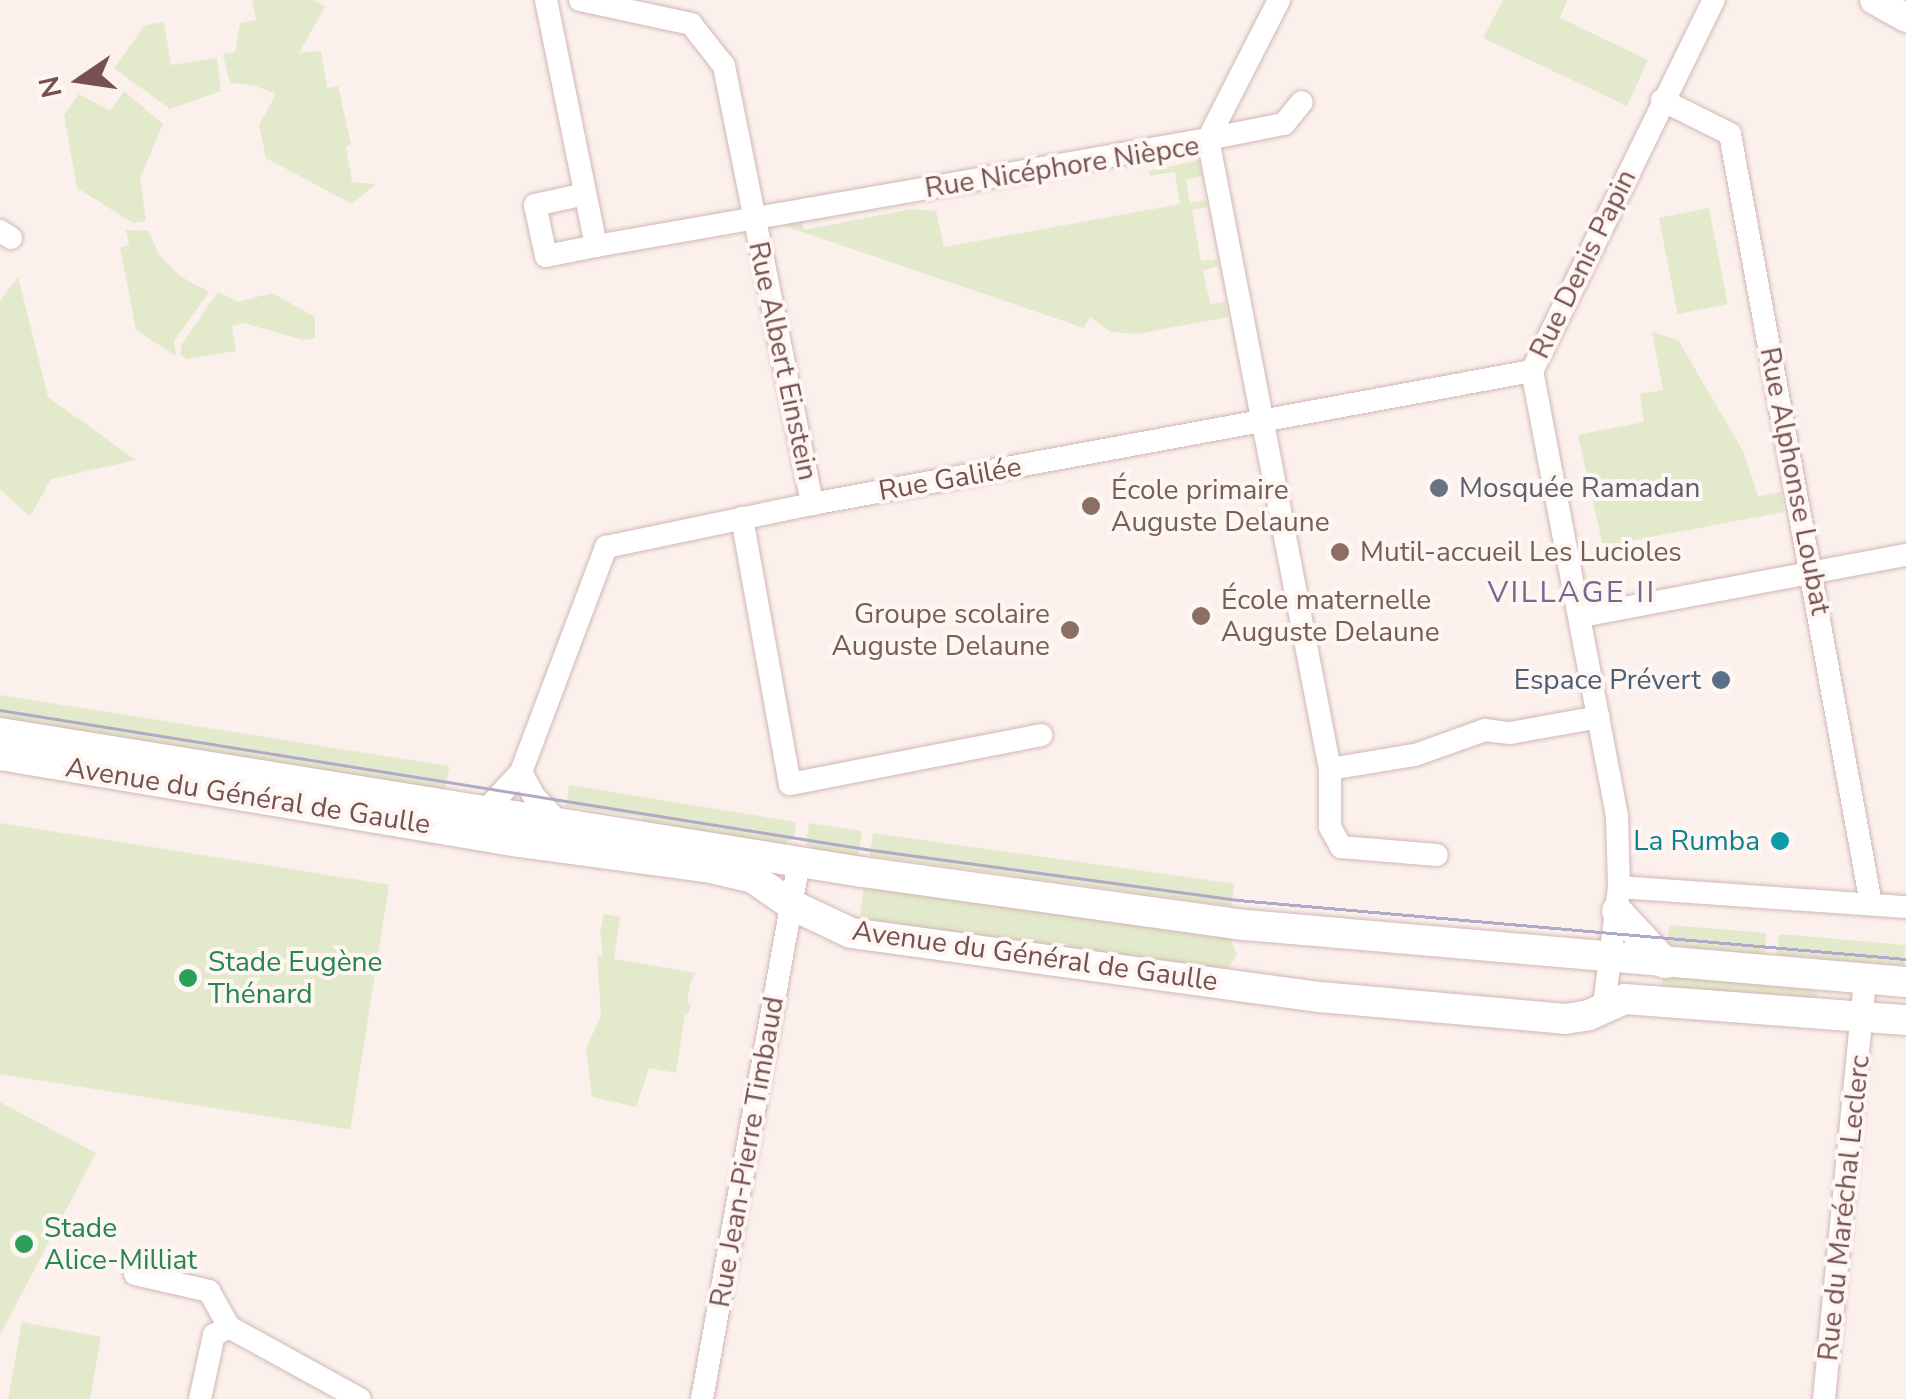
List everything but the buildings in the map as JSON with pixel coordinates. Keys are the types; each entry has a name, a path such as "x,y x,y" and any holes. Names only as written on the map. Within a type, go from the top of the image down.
{"main road":[{"name":"Avenue du Général de Gaulle","path":"0,733 754,878 792,906 852,934 1320,997 1565,1019 1589,1015 1626,999 1656,999 1906,1020"},
{"name":"Avenue du Général de Gaulle","path":"0,756 481,824 560,824 1246,925 1906,982"},
{"path":"1618,899 1665,962"}],"street":[{"path":"546,0 596,246"},
{"name":"Rue Albert Einstein","path":"580,0 692,24 724,66 812,504"},
{"path":"1208,139 1279,0"},
{"name":"Rue Denis Papin","path":"1604,1006 1618,899 1617,816 1582,616 1532,371 1714,0"},
{"path":"1874,0 1906,18"},
{"name":"Rue Alphonse Loubat","path":"1662,100 1730,134 1870,904"},
{"path":"1208,139 1284,124 1302,102"},
{"name":"Rue Nicéphore Nièpce","path":"753,218 1208,139 1330,769 1330,827 1341,846 1437,855"},
{"name":"Rue Albert Einstein","path":"585,194 535,205 546,256 753,218"},
{"name":"Rue Galilée","path":"481,824 521,772 606,547 812,504 1532,371"},
{"path":"742,518 790,784 1042,736"},
{"path":"1582,616 1906,555"},
{"path":"1330,769 1415,755 1486,730 1510,733 1599,717"},
{"path":"521,772 533,795 560,824"},
{"name":"Rue Jean-Pierre Timbaud","path":"702,1399 799,862"},
{"path":"1618,899 1906,907"},
{"name":"Rue du Maréchal Leclerc","path":"1824,1399 1864,978"},
{"path":"135,1274 209,1291 230,1327 360,1399"},
{"path":"200,1399 214,1336 230,1327"}],"green space":[{"path":"252,0 314,0 325,7 299,53 321,51 327,88 338,86 351,144 346,146 352,182 376,184 352,204 266,158 259,125 276,94 253,85 230,83 223,54 235,52 240,23 256,20"},
{"path":"1503,0 1567,0 1560,18 1648,60 1627,106 1483,38"},
{"path":"164,22 171,65 217,58 221,91 170,109 114,68 145,25"},
{"path":"124,91 163,124 140,178 146,221 133,223 77,188 64,115 79,94 110,111"},
{"path":"1198,160 1202,176 1186,180 1190,203 1206,200 1207,207 1192,210 1201,261 1217,259 1218,266 1203,270 1210,304 1225,302 1228,317 1137,334 1111,332 1090,317 1084,328 785,226 784,219 801,216 804,230 912,209 936,211 944,247 1180,204 1175,172 1150,176 1149,171"},
{"path":"1709,208 1728,304 1678,314 1659,218"},
{"path":"126,230 148,231 160,256 180,276 209,292 174,341 176,356 136,330 120,247 129,245"},
{"path":"18,277 48,397 136,460 51,479 30,517 0,489 0,301"},
{"path":"218,292 238,302 272,293 315,317 315,338 303,340 244,323 232,326 236,351 187,359 180,354 182,344"},
{"path":"1652,332 1678,340 1743,451 1758,496 1781,492 1784,512 1603,546 1578,435 1644,422 1640,394 1663,390"},
{"path":"0,695 449,766 444,798 0,727"},
{"path":"569,785 796,822 794,840 787,840 786,851 643,829 643,817 566,806"},
{"name":"Stade Eugène Thénard","path":"0,823 389,885 350,1130 0,1074"},
{"path":"809,823 862,831 857,862 812,855 813,846 806,845"},
{"path":"873,833 1234,884 1231,907 870,856"},
{"path":"865,878 1228,934 1237,955 1224,974 858,928"},
{"path":"604,914 620,917 614,959 696,973 691,981 687,1002 691,1004 689,1013 685,1013 676,1073 649,1068 636,1107 592,1097 586,1049 601,1015 597,956 603,955 600,932"},
{"path":"1669,925 1766,933 1765,964 1745,961 1724,951 1668,945"},
{"path":"1779,934 1906,945 1904,966 1777,955"},
{"path":"1663,971 1818,982 1816,1005 1661,994"},
{"name":"Stade Alice-Milliat","path":"0,1102 96,1153 0,1335"},
{"path":"22,1322 101,1337 90,1399 8,1399"}],"tram line":[{"path":"0,710 865,849 1238,900 1906,959"}],"place":[{"name":"Mosquée Ramadan","path":"1439,488"},
{"name":"École primaire Auguste Delaune","path":"1091,506"},
{"name":"Mutil-accueil Les Lucioles","path":"1340,552"},
{"name":"École maternelle Auguste Delaune","path":"1201,616"},
{"name":"Groupe scolaire Auguste Delaune","path":"1070,630"},
{"name":"Espace Prévert","path":"1721,680"},
{"name":"La Rumba","path":"1780,841"},
{"name":"Stade Eugène Thénard","path":"188,978"},
{"name":"Stade Alice-Milliat","path":"24,1244"}],"district":[{"name":"VILLAGE II","path":"1572,593"}]}
